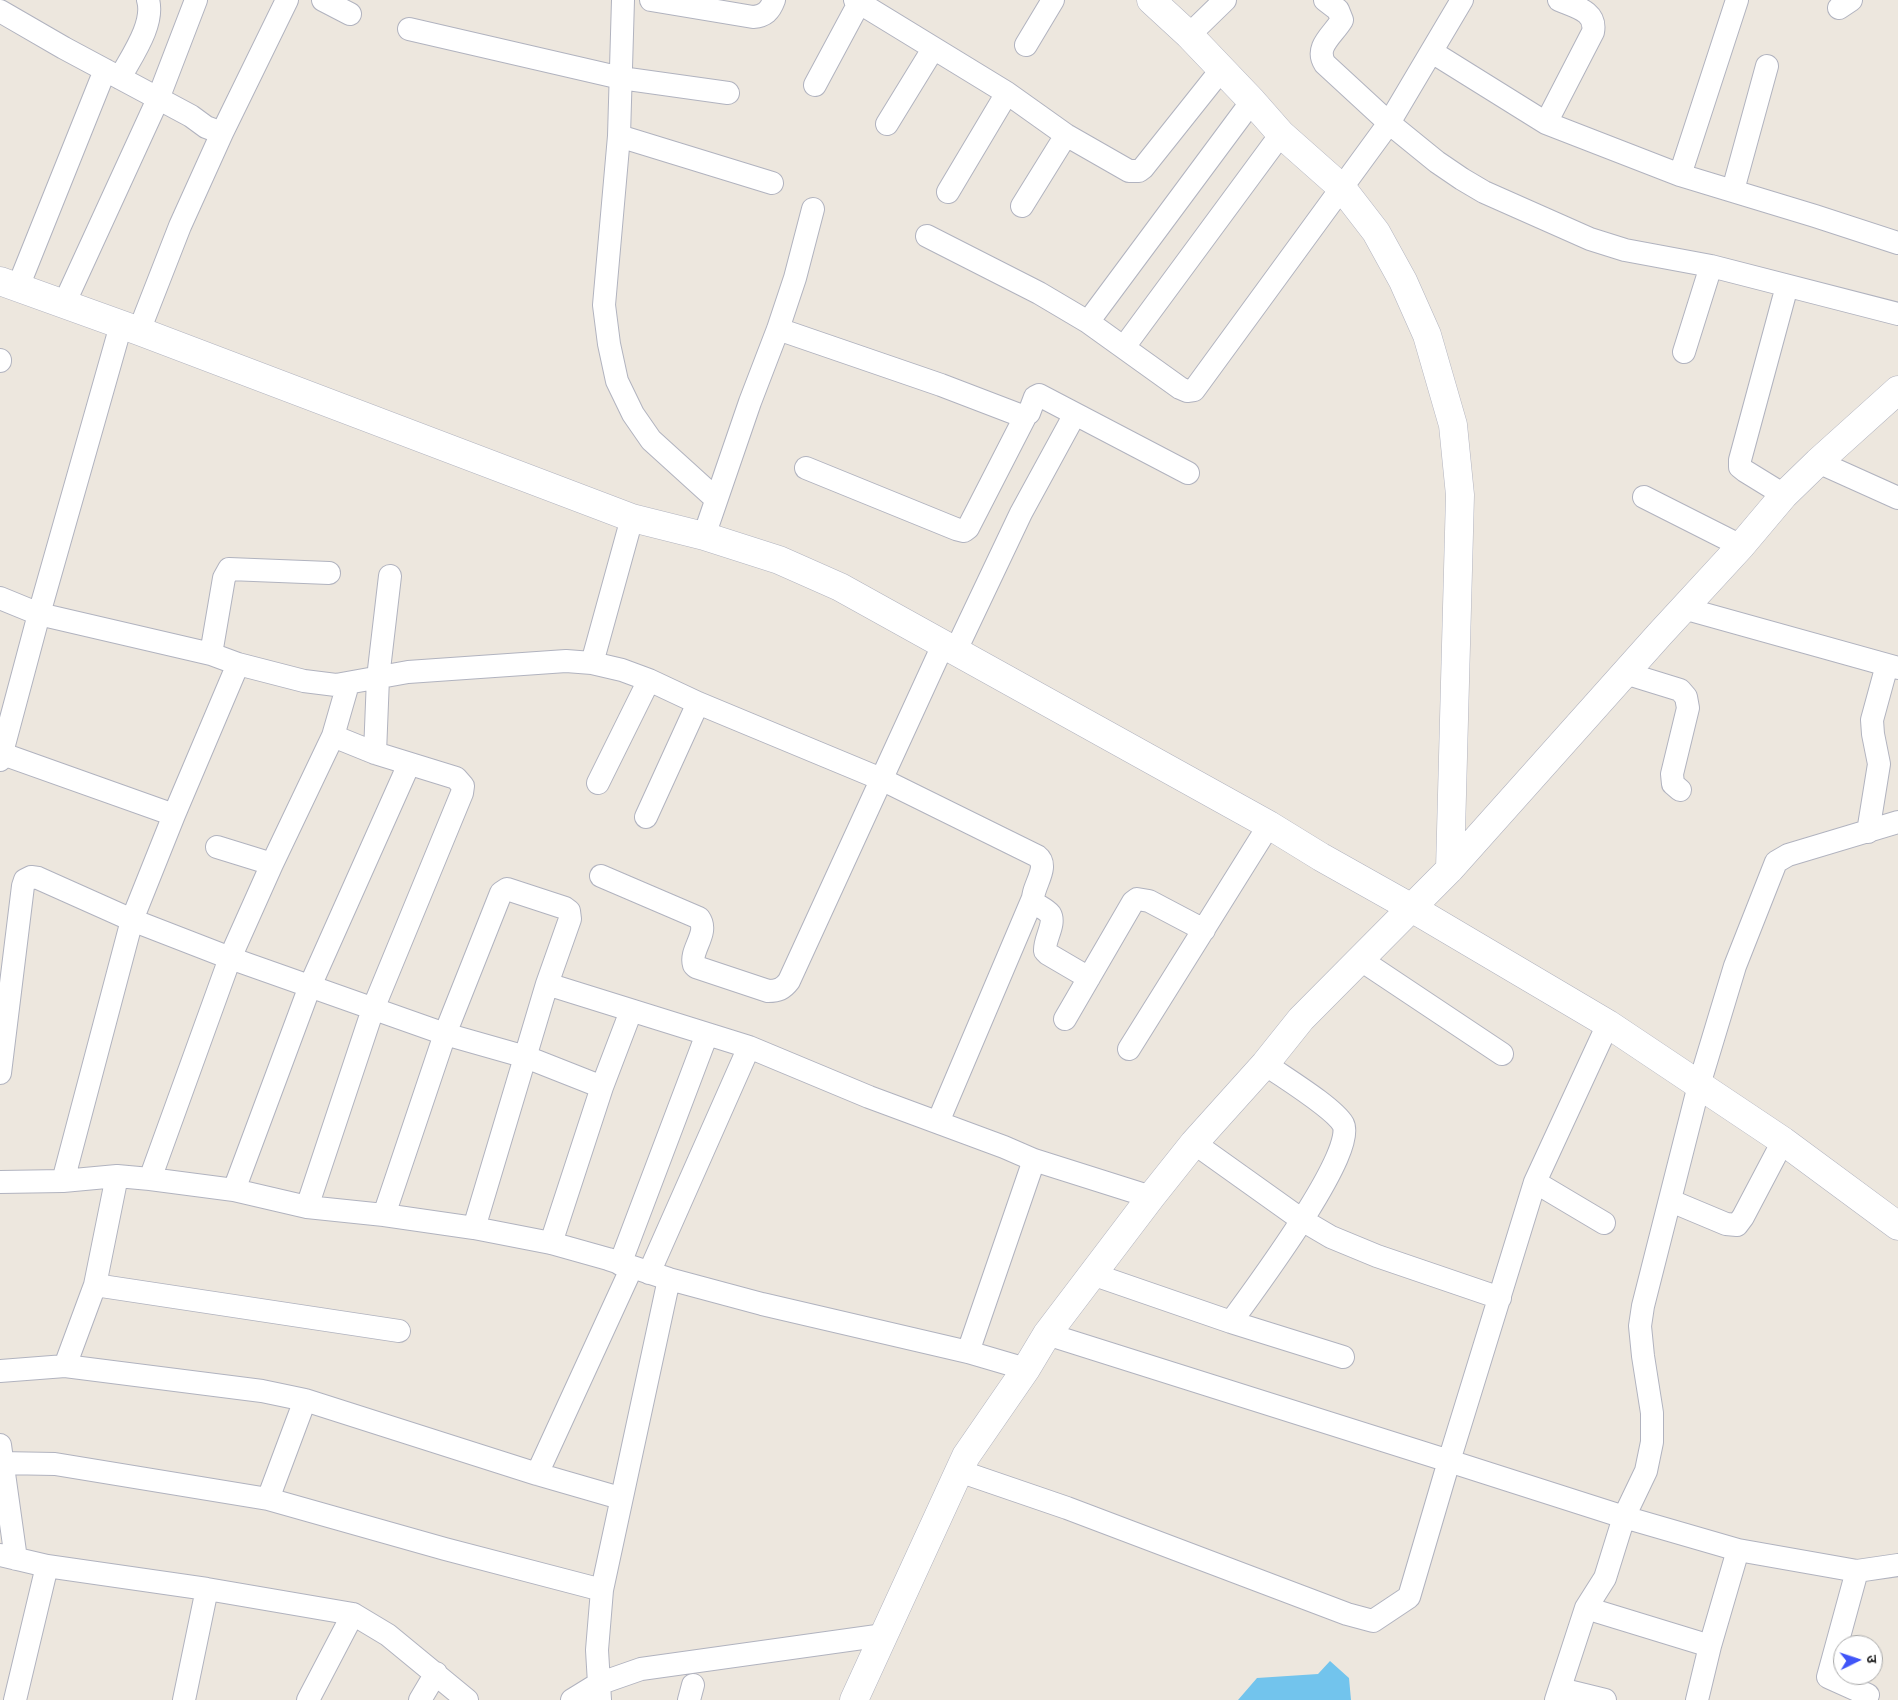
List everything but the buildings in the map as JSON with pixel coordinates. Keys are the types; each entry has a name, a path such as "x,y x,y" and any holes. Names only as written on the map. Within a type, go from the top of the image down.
{"street":[{"path":"148,0 150,9 148,23 113,74 9,284 632,518 704,536 779,560 840,587 1269,825 1608,1024 1783,1142 1898,1226"},
{"path":"64,304 158,99 196,0"},
{"path":"174,815 1,755 39,614 130,328 287,0"},
{"path":"323,0 350,14"},
{"path":"623,0 619,136 604,305 609,344 617,381 633,414 651,440 716,500"},
{"path":"651,0 753,17 762,16 768,12 774,0"},
{"path":"1026,45 1053,0"},
{"path":"1151,0 1189,35 1252,100 1281,134 1342,188 1376,232 1403,280 1427,335 1453,425 1460,495 1450,868"},
{"path":"1189,35 1225,0"},
{"path":"1325,0 1338,10 1342,20 1323,46 1321,58 1325,64 1389,123 1437,162 1484,192 1590,238 1625,250 1711,266 1898,314"},
{"path":"927,236 1039,293 1088,322 1180,388 1187,391 1194,390 1389,123 1462,0"},
{"path":"1546,123 1593,32 1594,26 1593,18 1588,13 1559,0"},
{"path":"1680,175 1738,0"},
{"path":"815,85 857,1 1006,93 1066,135 1129,171 1143,168 1221,70"},
{"path":"0,11 30,30 191,116 206,127 222,133"},
{"path":"409,29 622,78 728,93"},
{"path":"887,124 933,49"},
{"path":"1432,52 1546,123 1680,175 1898,243"},
{"path":"1733,190 1767,66"},
{"path":"948,192 1006,93"},
{"path":"1088,322 1252,100"},
{"path":"1124,347 1281,134"},
{"path":"1022,206 1066,135"},
{"path":"619,136 772,183"},
{"path":"704,536 795,278 813,209"},
{"path":"1684,352 1711,266"},
{"path":"1784,495 1745,471 1740,467 1740,460 1787,286"},
{"path":"778,328 1026,416"},
{"path":"854,1700 966,1456 1026,1369 1046,1334 1194,1143 1301,1019 1450,868 1741,546 1784,495 1898,390"},
{"path":"806,468 956,530 964,531 968,528 1037,395 1188,473"},
{"path":"601,876 699,918 702,922 702,930 692,959 696,968 768,991 777,991 784,987 789,982 881,779 1075,414"},
{"path":"1818,462 1898,498"},
{"path":"1644,497 1741,546"},
{"path":"592,663 632,518"},
{"path":"212,654 224,578 229,569 329,573"},
{"path":"375,753 378,678 390,576"},
{"path":"0,598 39,614 212,654 238,664 331,685 348,684 408,672 525,663 566,661 592,663 622,670 881,779 1038,856 1041,859 1042,868 1033,898 938,1122"},
{"path":"1683,608 1892,667 1872,720 1879,764 1868,832"},
{"path":"63,1181 132,920 238,664"},
{"path":"1625,673 1680,690 1686,697 1688,708 1672,774 1673,784 1680,790"},
{"path":"598,783 649,680"},
{"path":"150,1179 230,958 332,736 348,684"},
{"path":"646,817 698,702"},
{"path":"307,1208 373,1008 462,793 463,786 456,778 375,753 332,736"},
{"path":"234,1190 310,986 408,764"},
{"path":"1605,1700 1558,1694 1586,1608 1605,1578 1624,1517 1646,1471 1652,1442 1652,1413 1640,1326 1648,1286 1699,1085 1735,966 1776,862 1788,855 1898,822"},
{"path":"1129,1049 1269,825"},
{"path":"218,847 272,864"},
{"path":"0,1073 25,880 32,877 132,920 230,958 445,1034 526,1057 602,1087"},
{"path":"384,1215 445,1034 504,890 510,890 565,908 569,910 570,918 547,984 474,1228"},
{"path":"1033,898 1033,902 1048,912 1052,922 1045,951 1089,978"},
{"path":"1065,1019 1133,902 1137,899 1149,901 1204,930"},
{"path":"1361,960 1502,1054"},
{"path":"547,984 749,1047 869,1097 1034,1160 1151,1197"},
{"path":"551,1243 602,1087 631,1011"},
{"path":"959,1471 1067,1508 1347,1614 1373,1621 1409,1597 1535,1182 1608,1024"},
{"path":"599,1692 596,1650 602,1590 620,1498 642,1271 706,1034"},
{"path":"537,1474 642,1271 749,1047"},
{"path":"1231,1322 1302,1220 1338,1159 1344,1141 1344,1126 1334,1113 1264,1064"},
{"path":"1671,1201 1726,1224 1737,1225 1783,1142"},
{"path":"1194,1143 1302,1220 1331,1237 1377,1256 1500,1298"},
{"path":"968,1352 1034,1160"},
{"path":"65,1366 95,1285 117,1176"},
{"path":"0,1182 63,1181 117,1176 150,1179 234,1190 307,1208 384,1215 474,1228 551,1243 642,1271 762,1304 968,1352 1026,1369"},
{"path":"1535,1182 1604,1223"},
{"path":"1092,1274 1231,1322 1343,1357"},
{"path":"95,1285 400,1331"},
{"path":"1046,1334 1624,1517 1738,1550 1857,1571 1898,1565"},
{"path":"0,1371 65,1366 262,1391 304,1400 537,1474 620,1498"},
{"path":"268,1500 304,1400"},
{"path":"467,1700 388,1635 353,1614 47,1566 8,1557 1,1456 268,1500 602,1590"},
{"path":"1697,1700 1710,1646 1738,1550"},
{"path":"15,1700 47,1566"},
{"path":"1857,1571 1828,1677 1868,1695 1865,1700"},
{"path":"184,1700 207,1590"},
{"path":"1586,1608 1710,1646"},
{"path":"308,1700 353,1614"},
{"path":"572,1700 599,1692 641,1669 884,1634"},
{"path":"420,1700 436,1673"}],"water":[{"path":"1330,1661 1349,1678 1351,1700 1238,1700 1257,1678 1318,1674"}]}
